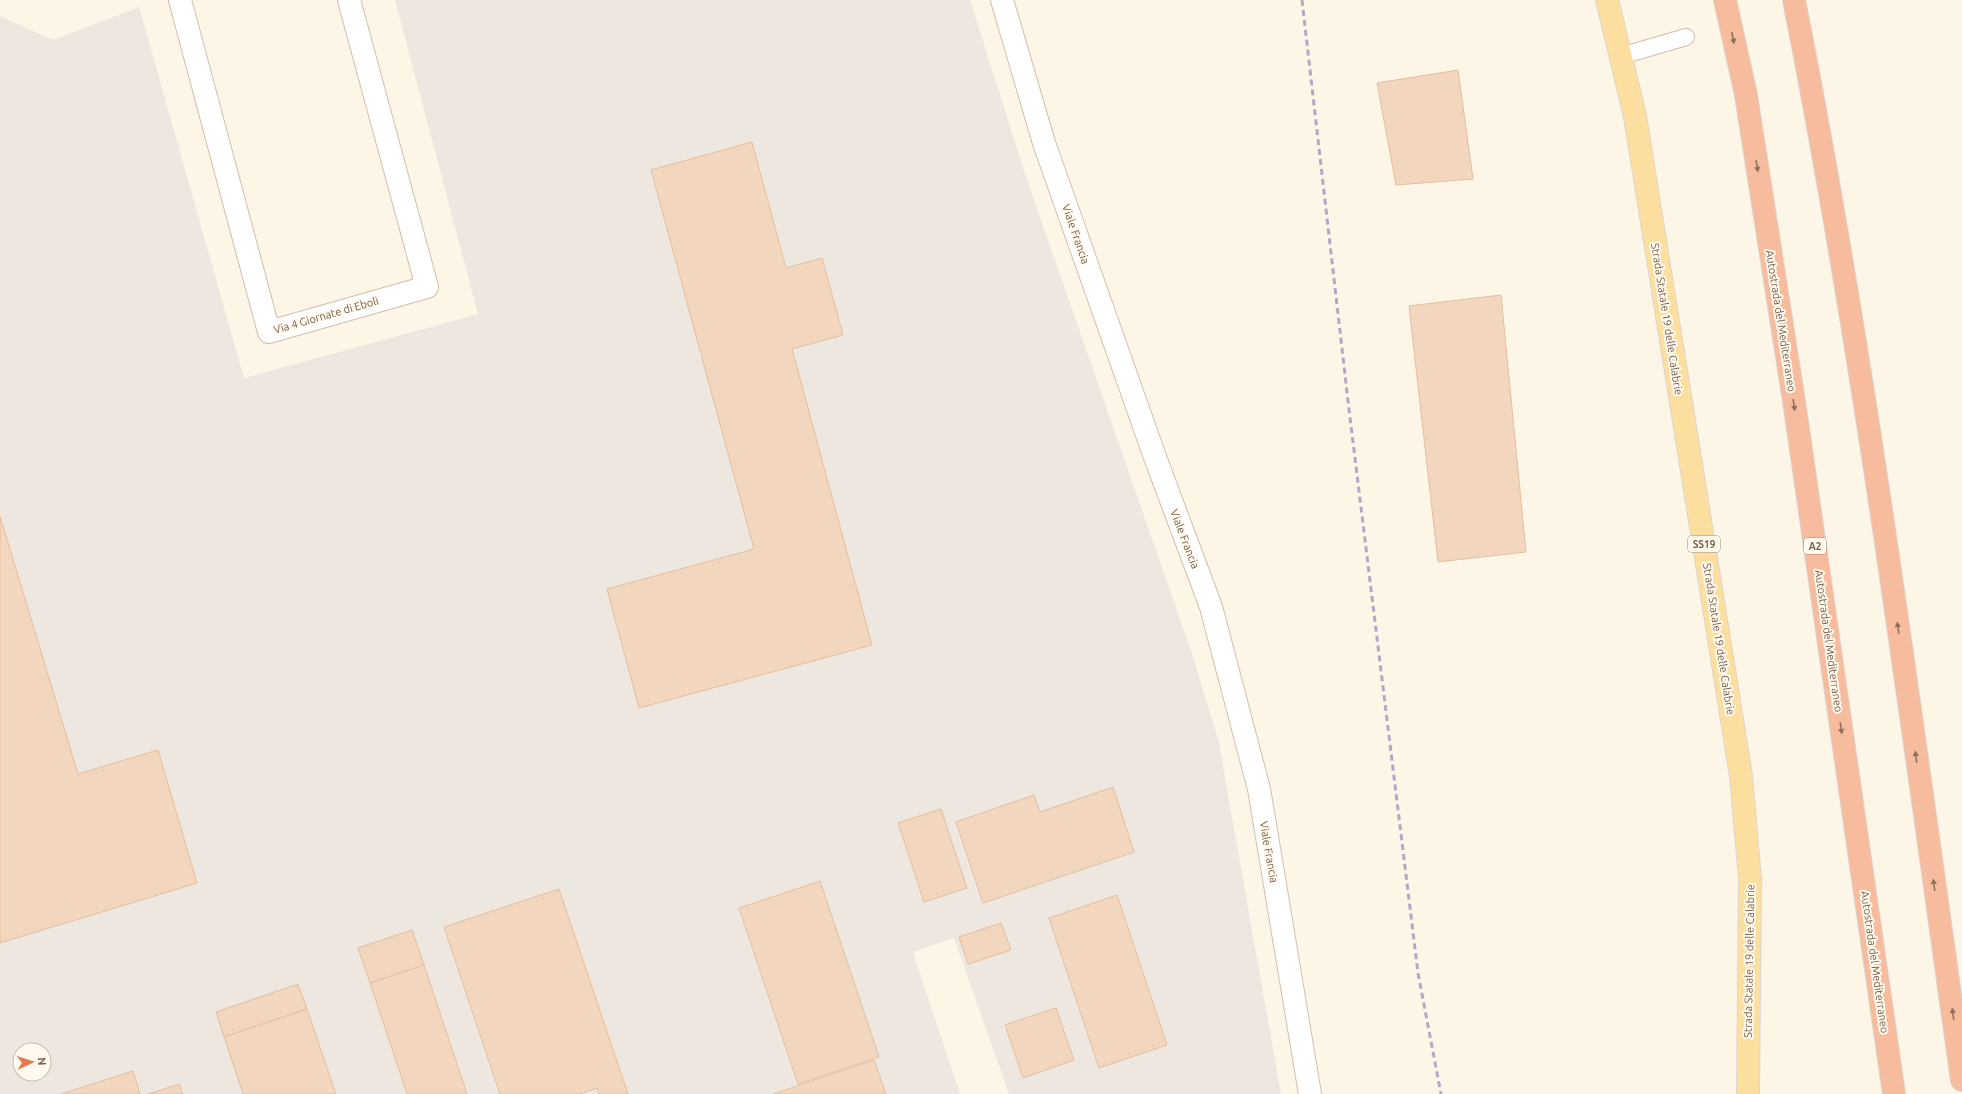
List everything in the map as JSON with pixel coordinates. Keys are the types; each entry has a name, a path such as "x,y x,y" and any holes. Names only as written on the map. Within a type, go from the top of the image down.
{"highway":[{"name":"Autostrada del Mediterraneo","path":"1725,0 1746,95 1792,393 1894,1094"},
{"path":"1794,0 1812,92 1865,398 1962,1080"}],"main road":[{"name":"Strada Statale 19 delle Calabrie","path":"1608,0 1634,116 1741,776 1750,879 1748,1094"}],"street":[{"name":"Via 4 Giornate di Eboli","path":"180,0 269,332 427,287 350,0"},
{"name":"Viale Francia","path":"1002,0 1044,143 1155,457 1211,607 1258,789 1310,1094"}],"lane":[{"path":"1621,56 1686,37"}],"shaded area":[{"path":"395,0 970,0 1026,177 1190,648 1218,738 1281,1094 1009,1094 954,938 913,952 960,1094 0,1094 0,16 53,40 139,7 244,378 478,314"}],"building":[{"path":"1458,70 1473,179 1396,185 1377,83"},
{"path":"752,142 786,268 822,258 843,335 792,349 872,645 639,708 607,589 754,549 651,170"},
{"path":"1501,295 1526,552 1438,562 1409,306"},
{"path":"0,516 78,774 158,750 197,883 0,943"},
{"path":"1113,787 1134,852 983,903 956,822 1034,795 1040,812"},
{"path":"941,809 967,888 924,902 898,823"},
{"path":"820,881 879,1057 798,1084 739,908"},
{"path":"559,889 628,1094 599,1094 597,1088 580,1094 500,1094 444,927"},
{"path":"1117,895 1167,1045 1099,1068 1049,918"},
{"path":"1001,923 1011,950 968,964 959,937"},
{"path":"412,930 424,965 370,983 358,948"},
{"path":"424,965 467,1094 407,1094 370,983"},
{"path":"298,984 307,1009 224,1037 216,1012"},
{"path":"1056,1008 1074,1060 1023,1078 1005,1025"},
{"path":"307,1009 336,1094 243,1094 224,1037"},
{"path":"874,1060 886,1094 773,1094"},
{"path":"133,1071 140,1094 61,1094"},
{"path":"179,1084 183,1094 148,1094"}],"railway":[{"path":"1302,0 1348,401 1418,973 1441,1094"}]}
